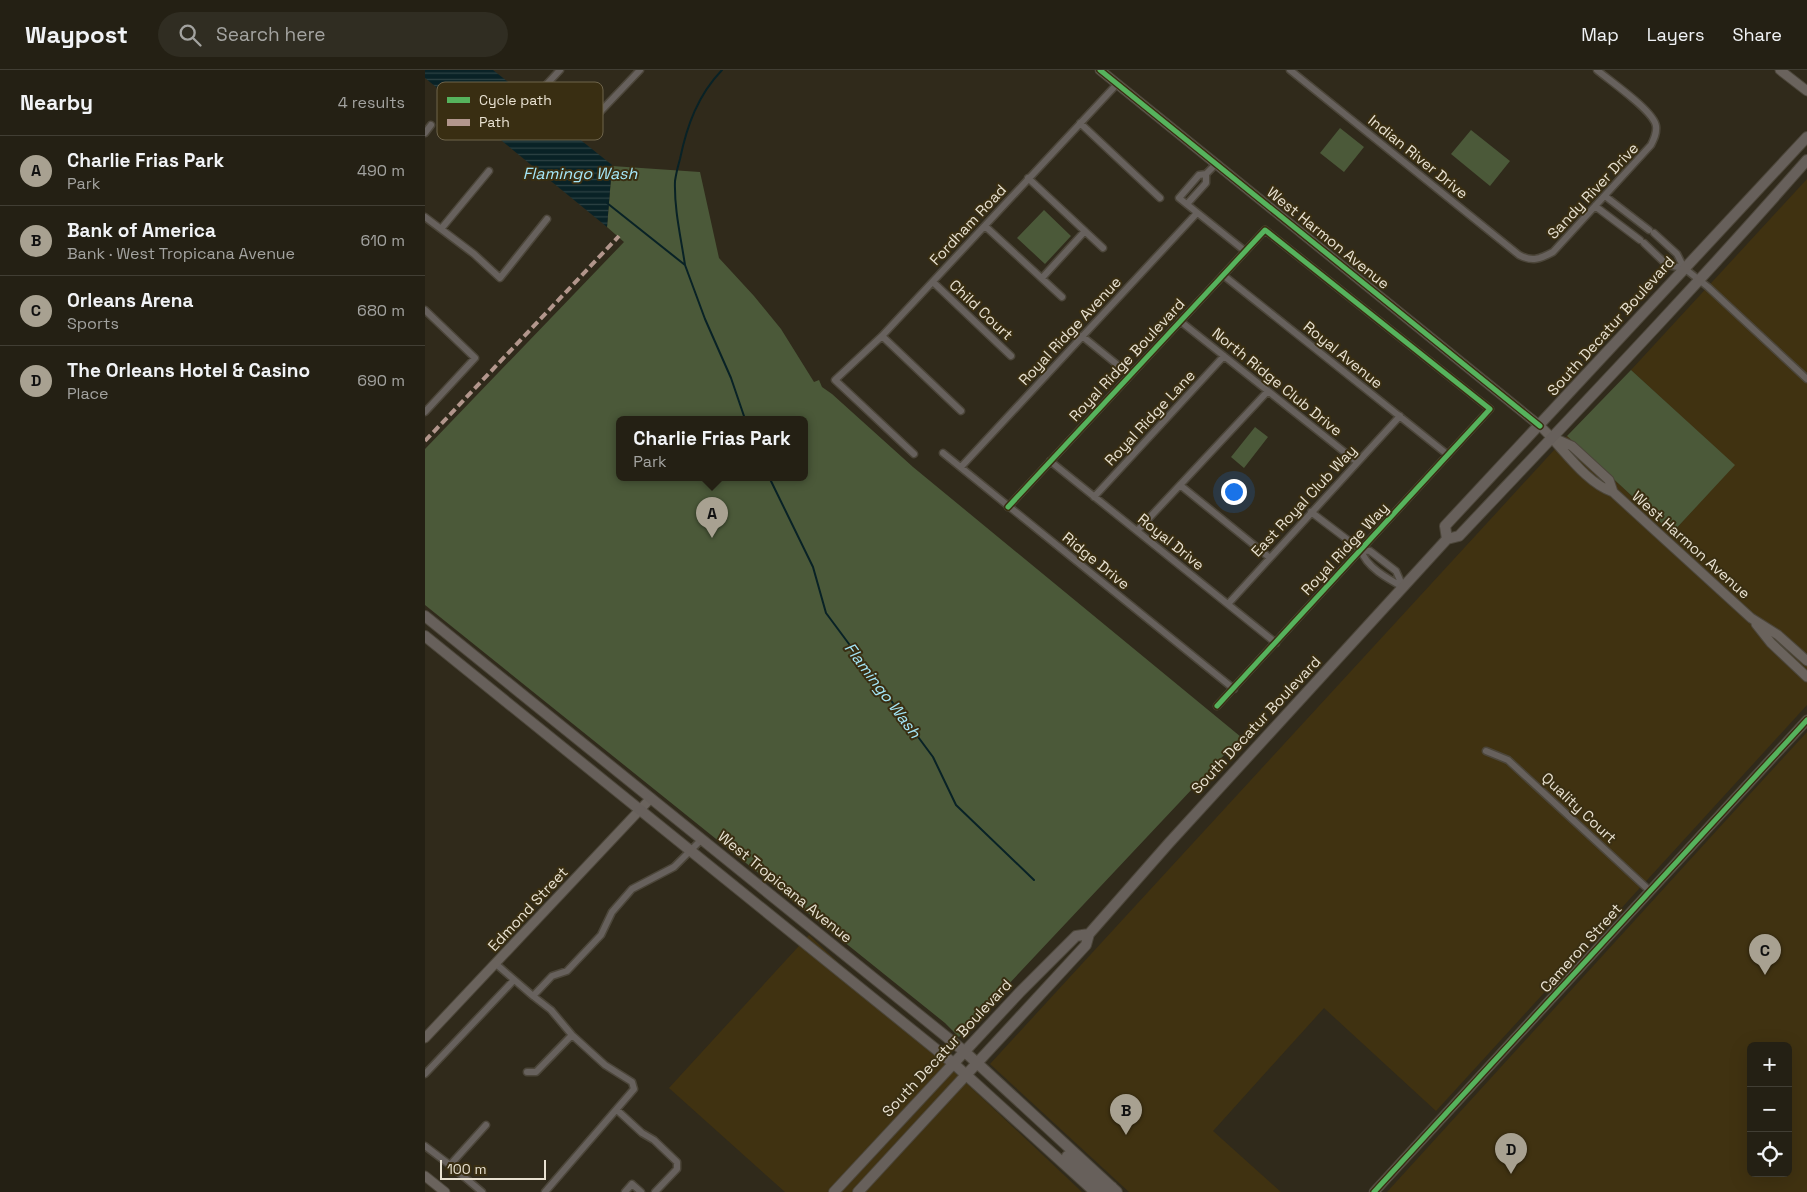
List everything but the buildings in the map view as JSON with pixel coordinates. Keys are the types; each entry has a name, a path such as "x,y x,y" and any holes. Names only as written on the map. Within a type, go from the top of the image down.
{"main road":[{"name":"South Decatur Boulevard","path":"1447,539 1445,526 1540,426 1683,268 1807,137"},
{"name":"South Decatur Boulevard","path":"859,1192 1086,945 1089,934 1174,837 1447,539 1459,536 1553,438 1807,160"},
{"name":"West Tropicana Avenue","path":"425,616 978,1063 1114,1190"},
{"path":"429,639 443,630"},
{"path":"443,651 453,638"},
{"name":"West Tropicana Avenue","path":"429,639 953,1063 1095,1192"},
{"path":"551,738 561,725"},
{"path":"771,915 781,903"},
{"name":"South Decatur Boulevard","path":"834,1192 1020,992 1076,936 1089,934"},
{"path":"1043,1145 1063,1153 1103,1188 1114,1190"},
{"path":"842,1192 852,1180 857,1167"}],"street":[{"path":"549,82 560,70"},
{"path":"603,109 640,70"},
{"name":"West Harmon Avenue","path":"1100,70 1540,426 1553,438 1565,454 1603,488 1613,492 1751,618 1771,643 1807,676"},
{"name":"Indian River Drive","path":"1290,70 1519,255 1533,260"},
{"name":"Sandy River Drive","path":"1533,260 1541,259 1553,252 1651,145 1656,134 1657,125 1649,112 1597,70"},
{"path":"1780,70 1807,91"},
{"name":"Fordham Road","path":"914,454 835,380 882,336 1117,84"},
{"path":"1080,123 1160,198"},
{"path":"425,133 431,125"},
{"path":"1216,164 1206,174 1199,175 1179,198 1245,251"},
{"path":"441,229 489,171"},
{"path":"1187,204 1206,183 1206,174"},
{"path":"1029,178 1103,248"},
{"path":"1605,196 1651,231 1677,254 1683,268"},
{"path":"1595,206 1642,242 1667,265 1683,268 1699,280 1807,378"},
{"name":"Royal Ridge Avenue","path":"961,467 1197,212"},
{"path":"425,217 474,254 500,278 547,218"},
{"path":"985,226 1063,297"},
{"name":"Royal Ridge Boulevard","path":"1008,507 1265,230 1490,409"},
{"path":"1042,278 1085,231"},
{"name":"Royal Avenue","path":"1223,275 1449,455"},
{"name":"Child Court","path":"933,282 1011,356"},
{"path":"425,310 475,358 425,412"},
{"name":"North Ridge Club Drive","path":"1180,321 1357,462"},
{"path":"882,336 961,411"},
{"path":"1082,336 1130,375"},
{"name":"Royal Ridge Lane","path":"1094,496 1224,356"},
{"path":"1137,531 1267,391"},
{"name":"Royal Ridge Way","path":"1217,706 1490,409"},
{"name":"East Royal Club Way","path":"1227,604 1399,416"},
{"name":"Ridge Drive","path":"943,452 1008,507 1234,689"},
{"name":"Royal Drive","path":"1050,461 1276,643"},
{"path":"1179,485 1270,558"},
{"path":"1311,512 1361,550 1371,551 1396,571 1403,587"},
{"path":"1361,550 1364,559 1389,580 1403,587"},
{"name":"West Harmon Avenue","path":"1751,618 1778,635 1807,661"},
{"name":"Cameron Street","path":"1374,1192 1807,720"},
{"name":"Quality Court","path":"1486,751 1508,760 1650,891"},
{"name":"Edmond Street","path":"425,1038 651,798"},
{"path":"533,996 551,976 567,970 601,935 611,912 632,889 675,867 702,839"},
{"path":"496,964 551,1010 572,1035 605,1065 632,1082 634,1089 545,1192"},
{"path":"425,1074 514,980"},
{"path":"527,1072 536,1072 572,1035"},
{"path":"617,1110 642,1133 654,1140 677,1162 677,1169 655,1192"},
{"path":"450,1165 486,1125"},
{"path":"425,1146 482,1192"},
{"path":"425,1176 445,1192"},
{"path":"625,1192 632,1184 641,1192"}],"shaded area":[{"path":"1807,179 1807,705 1436,1111 1324,1008 1213,1131 1281,1192 1129,1192 990,1064 1567,436 1672,533 1734,465 1631,370"},
{"path":"1807,732 1807,1192 1387,1192"},
{"path":"809,935 1082,1192 785,1192 669,1088"}],"green space":[{"path":"1340,128 1364,147 1344,172 1320,153"},
{"path":"1471,130 1510,161 1490,186 1451,154"},
{"path":"612,166 700,172 719,258 781,329 814,382 819,380 822,387 913,467 1241,737 959,1037 945,1023 425,605 425,449 624,242 607,227"},
{"path":"1044,210 1071,236 1045,264 1017,238"},
{"path":"1631,370 1735,465 1672,533 1567,436"},
{"path":"1255,427 1268,437 1244,468 1231,457"}],"water":[{"path":"425,70 493,70 508,82 437,82 437,88 425,78"},
{"path":"501,140 581,140 612,165 607,227"}],"waterway":[{"path":"685,265 678,223 675,181 690,122 706,90 722,70"},
{"name":"Flamingo Wash","path":"607,203 685,265 705,319 731,378 744,416"},
{"name":"Flamingo Wash","path":"771,481 813,567 826,613 933,757 956,805 1034,880"}],"marked path":[{"path":"425,441 619,236"}],"cycle path":[{"path":"1100,70 1540,426"},
{"path":"1008,507 1265,230 1490,409 1217,706"},
{"path":"1374,1192 1807,720"}],"place":[{"name":"Charlie Frias Park","path":"712,538"},
{"name":"Orleans Arena","path":"1765,975"},
{"name":"Bank of America","path":"1126,1135"},
{"name":"The Orleans Hotel & Casino","path":"1511,1174"}]}
